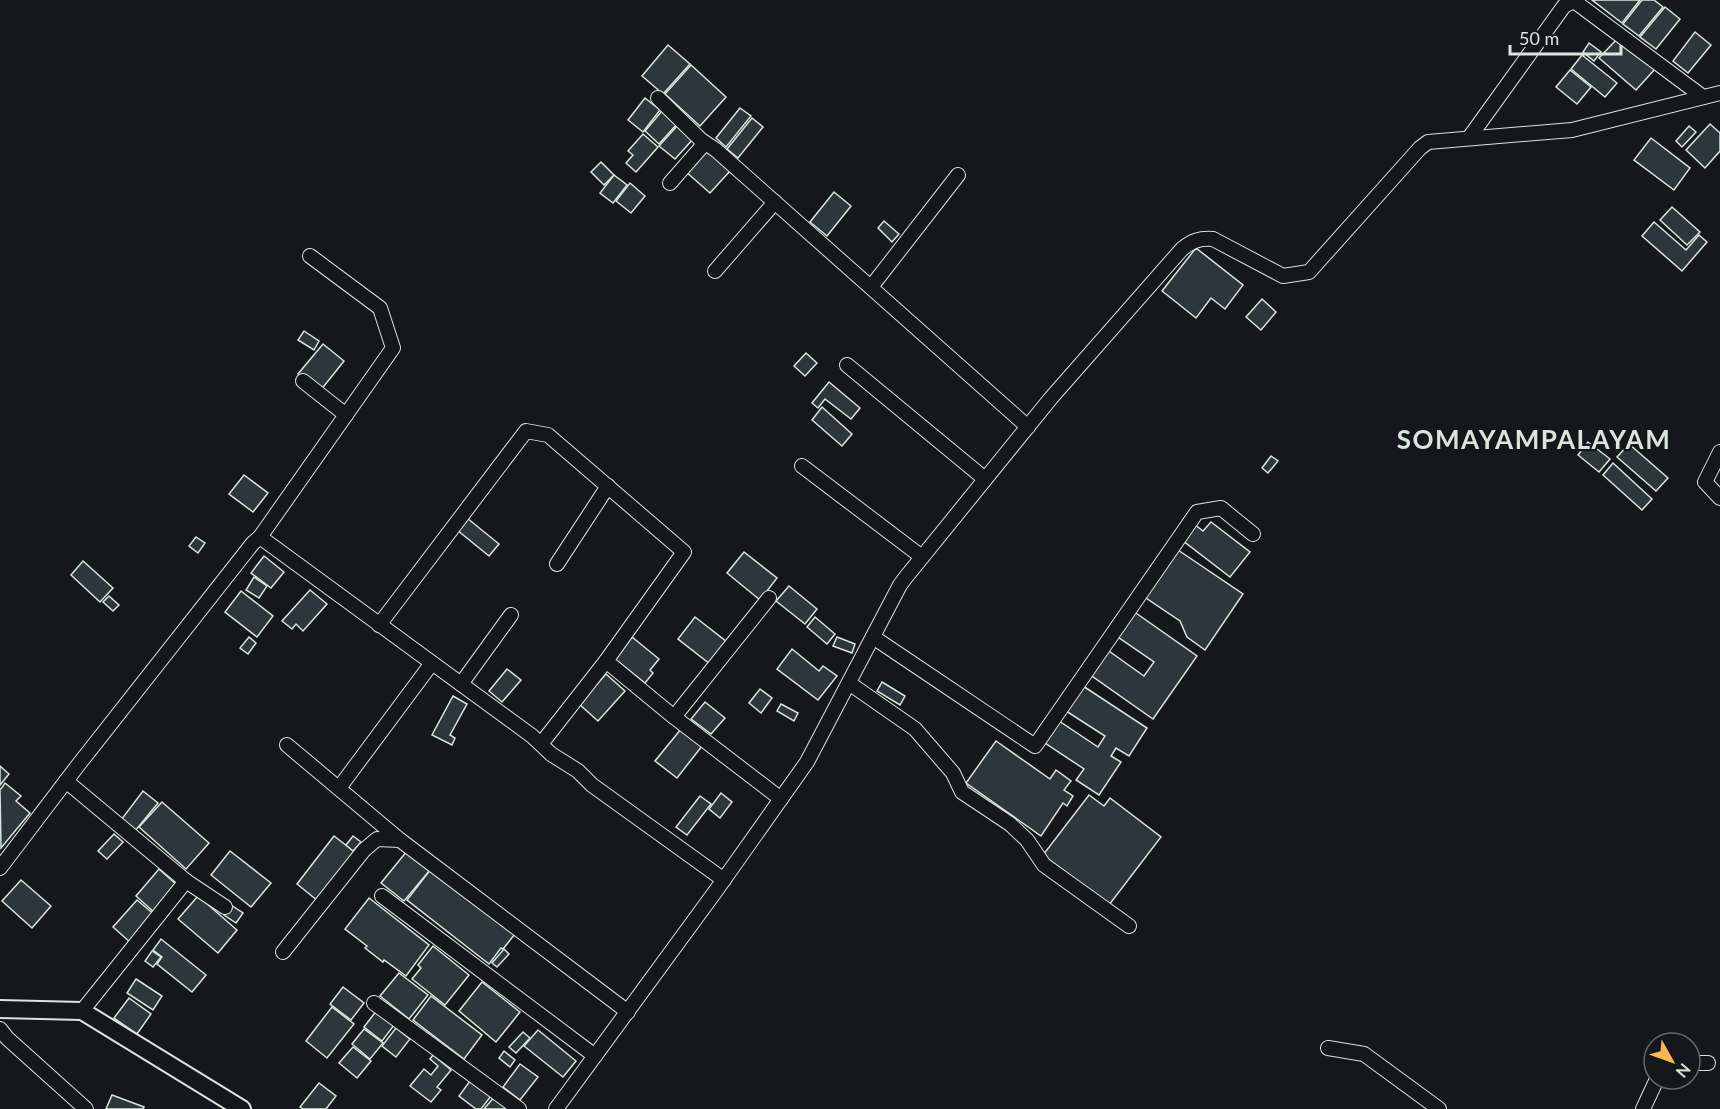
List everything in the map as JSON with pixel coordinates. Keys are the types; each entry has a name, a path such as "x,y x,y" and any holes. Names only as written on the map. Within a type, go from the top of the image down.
{"street":[{"path":"1469,138 1564,6 1574,0 1703,97"},
{"path":"556,1109 724,880 807,762 900,585 1028,427 1182,249 1192,241 1203,238 1212,239 1283,276 1309,272 1424,145 1433,141 1572,130 1720,93"},
{"path":"658,98 705,143 716,150 1028,427"},
{"path":"670,183 705,143"},
{"path":"871,287 958,175"},
{"path":"715,271 775,202"},
{"path":"0,868 66,781 260,537 393,348 380,308 310,256"},
{"path":"847,365 985,479"},
{"path":"303,381 346,415"},
{"path":"379,625 526,431 548,435 684,552 606,661 541,744"},
{"path":"1720,452 1705,482 1720,498"},
{"path":"802,466 922,557"},
{"path":"557,564 608,486"},
{"path":"873,637 1035,746 1197,512 1221,508 1253,534"},
{"path":"260,537 461,684 551,754 578,771 592,785 724,880"},
{"path":"674,717 770,598"},
{"path":"461,684 511,615"},
{"path":"606,661 674,717 781,798"},
{"path":"339,788 432,663"},
{"path":"849,683 915,729 953,773 962,792 1010,824 1027,840 1044,865 1129,926"},
{"path":"287,745 400,840 627,1012"},
{"path":"66,781 186,881 225,907"},
{"path":"283,952 364,850 376,839 400,840"},
{"path":"82,1011 186,881"},
{"path":"382,896 595,1056"},
{"path":"374,1003 519,1109"},
{"path":"0,1009 82,1011 242,1109"},
{"path":"0,1029 7,1038 86,1109"},
{"path":"1328,1048 1364,1053 1438,1109"},
{"path":"1702,1063 1708,1063"},
{"path":"1643,1109 1651,1091"}],"building":[{"path":"1592,0 1640,0 1622,23"},
{"path":"1642,0 1654,0 1663,7 1639,36 1623,24"},
{"path":"1665,7 1680,19 1656,49 1640,37"},
{"path":"1695,32 1711,45 1688,73 1673,61"},
{"path":"1619,37 1655,69 1636,90 1599,58"},
{"path":"1589,43 1601,52 1594,61 1583,52"},
{"path":"668,45 690,64 663,94 642,76"},
{"path":"1582,55 1617,83 1605,97 1571,69"},
{"path":"691,65 726,97 700,126 665,94"},
{"path":"1570,70 1591,87 1577,104 1556,87"},
{"path":"645,98 660,110 643,132 628,120"},
{"path":"740,108 751,116 726,147 716,138"},
{"path":"662,111 677,124 659,144 645,131"},
{"path":"752,118 763,127 738,158 727,149"},
{"path":"1710,124 1720,133 1720,151 1705,168 1686,150"},
{"path":"678,125 694,138 675,159 659,146"},
{"path":"1689,126 1696,132 1682,147 1676,141"},
{"path":"643,134 658,147 636,172 626,163 633,155 628,151"},
{"path":"1651,138 1690,168 1674,190 1634,160"},
{"path":"705,148 730,171 710,193 685,171"},
{"path":"601,162 614,175 604,185 591,172"},
{"path":"614,175 627,185 613,203 600,193"},
{"path":"630,183 645,196 631,213 616,201"},
{"path":"834,192 851,206 827,236 810,222"},
{"path":"1672,207 1700,232 1687,245 1660,220"},
{"path":"884,221 899,234 892,242 878,228"},
{"path":"1654,222 1686,250 1699,235 1707,242 1682,271 1642,236"},
{"path":"1196,248 1243,285 1225,309 1211,298 1196,318 1162,291"},
{"path":"1262,299 1276,312 1261,330 1246,317"},
{"path":"304,331 319,341 314,350 298,340"},
{"path":"323,344 344,361 320,391 298,374"},
{"path":"806,353 817,363 805,376 794,366"},
{"path":"829,382 860,408 851,419 825,399 818,408 812,403"},
{"path":"822,407 852,434 842,446 812,420"},
{"path":"1588,442 1610,459 1599,472 1578,455"},
{"path":"1629,444 1668,478 1656,491 1617,457"},
{"path":"1271,456 1278,461 1268,473 1262,468"},
{"path":"1613,463 1652,499 1642,510 1603,475"},
{"path":"244,475 268,493 253,512 229,494"},
{"path":"467,518 499,544 489,556 457,530"},
{"path":"1211,522 1250,552 1230,577 1182,540 1194,524 1203,531"},
{"path":"196,537 205,543 198,553 189,546"},
{"path":"1175,548 1243,594 1205,650 1187,637 1180,621 1143,596"},
{"path":"744,552 777,578 760,600 727,573"},
{"path":"264,556 284,572 271,588 251,573"},
{"path":"83,561 113,588 100,602 71,575"},
{"path":"254,577 267,586 259,598 246,590"},
{"path":"789,586 817,609 805,624 776,601"},
{"path":"310,590 327,604 303,631 296,624 292,629 282,621"},
{"path":"241,591 273,616 257,637 225,612"},
{"path":"109,596 119,605 113,611 103,602"},
{"path":"1133,611 1197,656 1153,719 1089,674 1106,649 1144,676 1154,662 1115,635"},
{"path":"695,617 727,642 710,664 678,639"},
{"path":"815,617 835,634 827,644 807,627"},
{"path":"249,637 256,643 248,654 240,648"},
{"path":"632,637 659,659 650,670 653,673 645,683 615,659"},
{"path":"837,637 855,644 852,653 833,646"},
{"path":"792,649 819,671 823,666 837,676 818,700 777,669"},
{"path":"507,669 521,680 502,702 489,691"},
{"path":"606,674 625,691 598,721 579,704"},
{"path":"882,682 905,696 900,705 877,691"},
{"path":"1083,686 1147,728 1129,756 1116,748 1111,756 1121,762 1099,795 1076,780 1084,769 1045,743 1059,721 1098,747 1105,736 1066,711"},
{"path":"760,689 772,698 761,713 749,703"},
{"path":"453,696 467,704 450,735 455,738 452,745 432,735"},
{"path":"705,702 725,718 711,734 691,719"},
{"path":"781,704 798,713 794,721 777,711"},
{"path":"681,729 702,746 677,778 655,761"},
{"path":"996,741 1050,779 1056,770 1071,781 1064,790 1073,796 1067,806 1063,803 1041,836 966,783"},
{"path":"0,766 9,774 0,785"},
{"path":"5,783 21,796 16,801 30,813 1,848 0,790"},
{"path":"143,791 158,803 135,831 121,820"},
{"path":"721,793 732,802 720,818 709,809"},
{"path":"1089,795 1104,806 1110,798 1161,837 1109,905 1043,855"},
{"path":"700,796 711,804 687,835 676,827"},
{"path":"162,802 209,843 186,869 139,827"},
{"path":"114,834 123,842 107,859 98,851"},
{"path":"334,836 356,853 318,901 297,884"},
{"path":"353,836 361,842 353,851 346,845"},
{"path":"230,851 271,883 251,907 211,875"},
{"path":"407,851 430,870 404,901 381,883"},
{"path":"159,869 178,886 155,913 136,896"},
{"path":"431,869 515,934 489,964 407,900"},
{"path":"21,880 51,906 32,928 2,901"},
{"path":"198,896 237,930 218,953 178,919"},
{"path":"369,898 429,945 406,976 384,960 383,962 345,929"},
{"path":"137,900 155,915 131,943 113,927"},
{"path":"231,905 243,913 236,923 224,915"},
{"path":"161,939 206,975 192,992 157,964 162,957 153,950"},
{"path":"433,946 469,975 445,1005 412,979 421,968 418,965"},
{"path":"504,949 509,954 497,967 492,963"},
{"path":"152,951 161,957 153,967 145,961"},
{"path":"399,973 428,995 409,1019 380,996"},
{"path":"136,979 162,996 153,1010 127,993"},
{"path":"482,982 520,1012 496,1042 459,1011"},
{"path":"343,987 364,1003 351,1020 330,1004"},
{"path":"431,996 482,1035 464,1059 413,1020"},
{"path":"129,998 151,1014 137,1034 114,1018"},
{"path":"332,1007 354,1024 327,1058 306,1041"},
{"path":"377,1010 395,1024 382,1041 364,1027"},
{"path":"396,1028 410,1039 396,1057 382,1046"},
{"path":"364,1029 383,1043 370,1059 352,1044"},
{"path":"538,1030 576,1061 563,1077 524,1046"},
{"path":"523,1032 530,1038 516,1053 509,1047"},
{"path":"353,1047 371,1061 357,1078 339,1063"},
{"path":"504,1051 515,1060 510,1067 499,1058"},
{"path":"433,1055 451,1070 437,1087 441,1090 431,1102 410,1086 424,1069 431,1075 438,1066 430,1059"},
{"path":"520,1064 538,1077 520,1100 503,1087"},
{"path":"470,1081 491,1096 481,1109 476,1109 459,1096"},
{"path":"319,1083 336,1096 326,1109 300,1107"},
{"path":"112,1095 144,1107 143,1109 106,1109"},
{"path":"495,1096 511,1109 484,1109"}],"district":[{"name":"SOMAYAMPALAYAM","path":"1534,440"}]}
